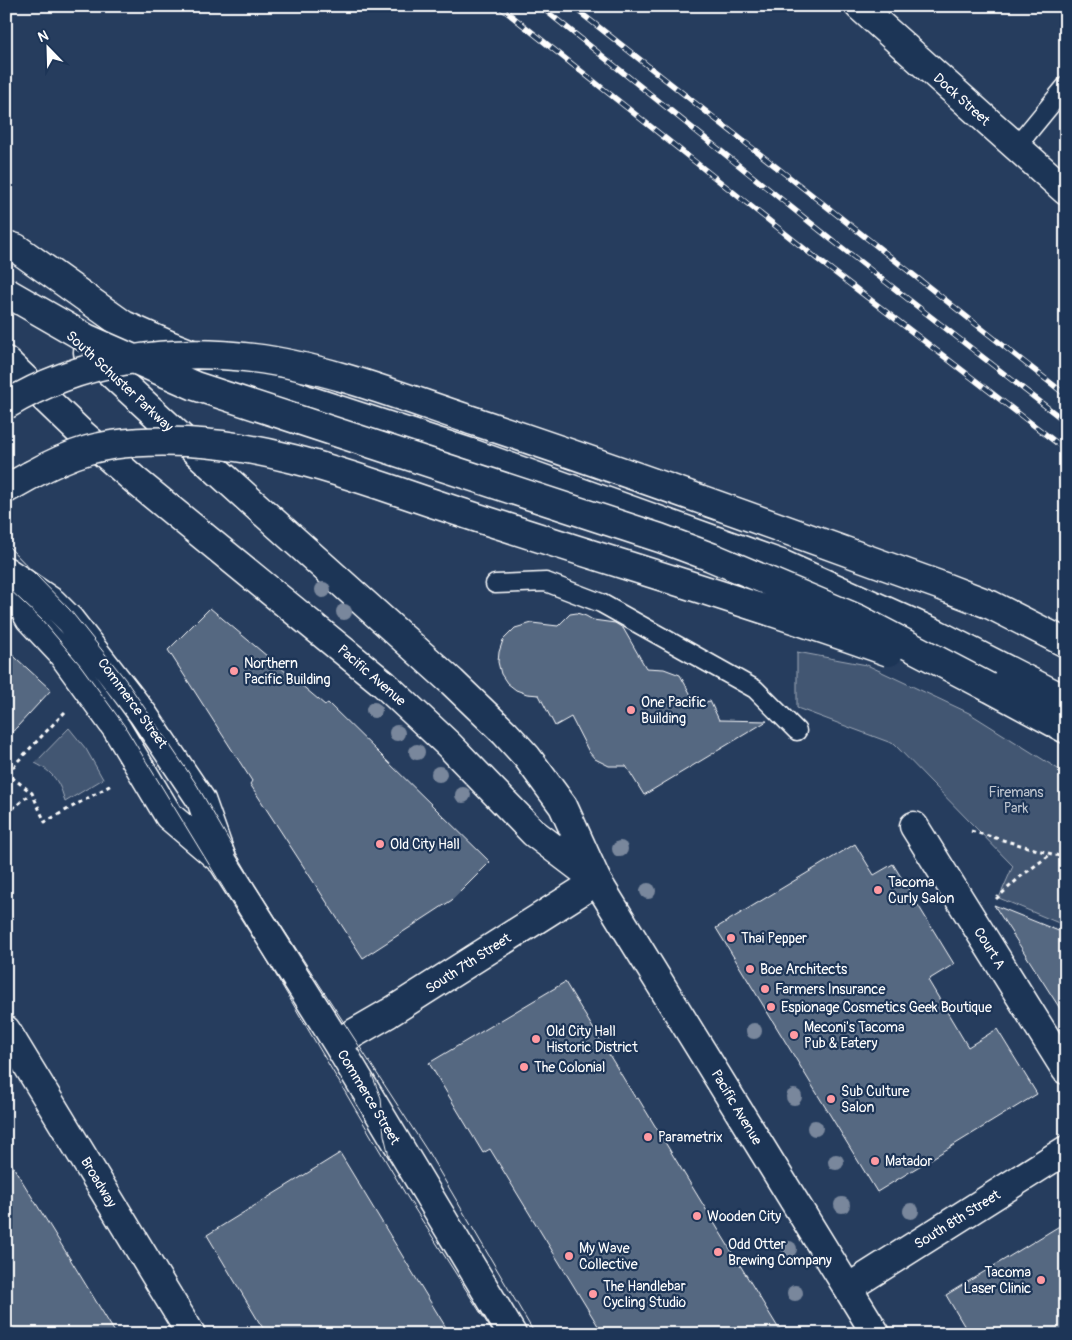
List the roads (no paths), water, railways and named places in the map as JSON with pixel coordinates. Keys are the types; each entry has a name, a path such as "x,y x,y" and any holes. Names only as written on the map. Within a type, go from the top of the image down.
{"main road":[{"name":"Dock Street","path":"859,6 1066,192"},
{"path":"6,245 16,248 124,325 170,346 305,399 477,455 781,564 936,634 1066,700"},
{"name":"South Schuster Parkway","path":"6,276 234,486"},
{"path":"6,292 86,338 195,386 660,538 710,557 858,619 1066,729"},
{"path":"6,405 41,385 64,376 115,362 178,354 254,358 304,368 356,383 622,470 991,605 1066,643"},
{"name":"Pacific Avenue","path":"6,361 81,433 136,481 384,684 449,745 534,833 597,881"},
{"path":"6,489 30,474 63,459 90,450 120,444 153,441 189,442 255,451 323,467 359,478 568,548 817,626 988,687"},
{"name":"Pacific Avenue","path":"234,486 452,682 527,757 564,806 597,881 876,1334"},
{"name":"Commerce Street","path":"6,571 52,602 70,620 143,714 201,800 223,862 337,1043 512,1334"},
{"name":"Commerce Street","path":"6,577 30,619 60,652 117,729 169,816 223,862"},
{"name":"Court A","path":"914,826 1066,1070"},
{"name":"South 7th Street","path":"337,1043 389,1014 597,881"},
{"name":"Broadway","path":"6,1030 191,1334"},
{"name":"South 8th Street","path":"848,1288 1066,1150"}],"lane":[{"path":"1016,147 1066,86"},
{"path":"495,584 546,582 601,603 755,690 797,731"}],"tram line":[{"path":"6,544 70,610 125,679 197,785 256,887 428,1152 535,1334"},
{"path":"6,586 42,620 81,666 124,725 254,938 406,1195 494,1334"},
{"path":"372,1075 381,1098 384,1135 390,1160"}],"railway":[{"path":"499,6 816,258 1066,450"},
{"path":"540,6 832,240 1066,422"},
{"path":"572,6 1066,395"}],"place":[{"name":"Northern Pacific Building","path":"234,671"},
{"name":"One Pacific Building","path":"631,710"},
{"name":"Old City Hall","path":"380,844"},
{"name":"Tacoma Curly Salon","path":"878,890"},
{"name":"Thai Pepper","path":"731,938"},
{"name":"Boe Architects","path":"750,969"},
{"name":"Farmers Insurance","path":"765,989"},
{"name":"Espionage Cosmetics Geek Boutique","path":"771,1007"},
{"name":"Meconi's Tacoma Pub & Eatery","path":"794,1035"},
{"name":"Old City Hall Historic District","path":"536,1039"},
{"name":"The Colonial","path":"524,1067"},
{"name":"Sub Culture Salon","path":"831,1099"},
{"name":"Parametrix","path":"648,1137"},
{"name":"Matador","path":"875,1161"},
{"name":"Wooden City","path":"697,1216"},
{"name":"Odd Otter Brewing Company","path":"718,1252"},
{"name":"My Wave Collective","path":"569,1256"},
{"name":"Tacoma Laser Clinic","path":"1041,1280"},
{"name":"The Handlebar Cycling Studio","path":"593,1294"}],"park label":[{"name":"Firemans Park","path":"1016,800"}]}
